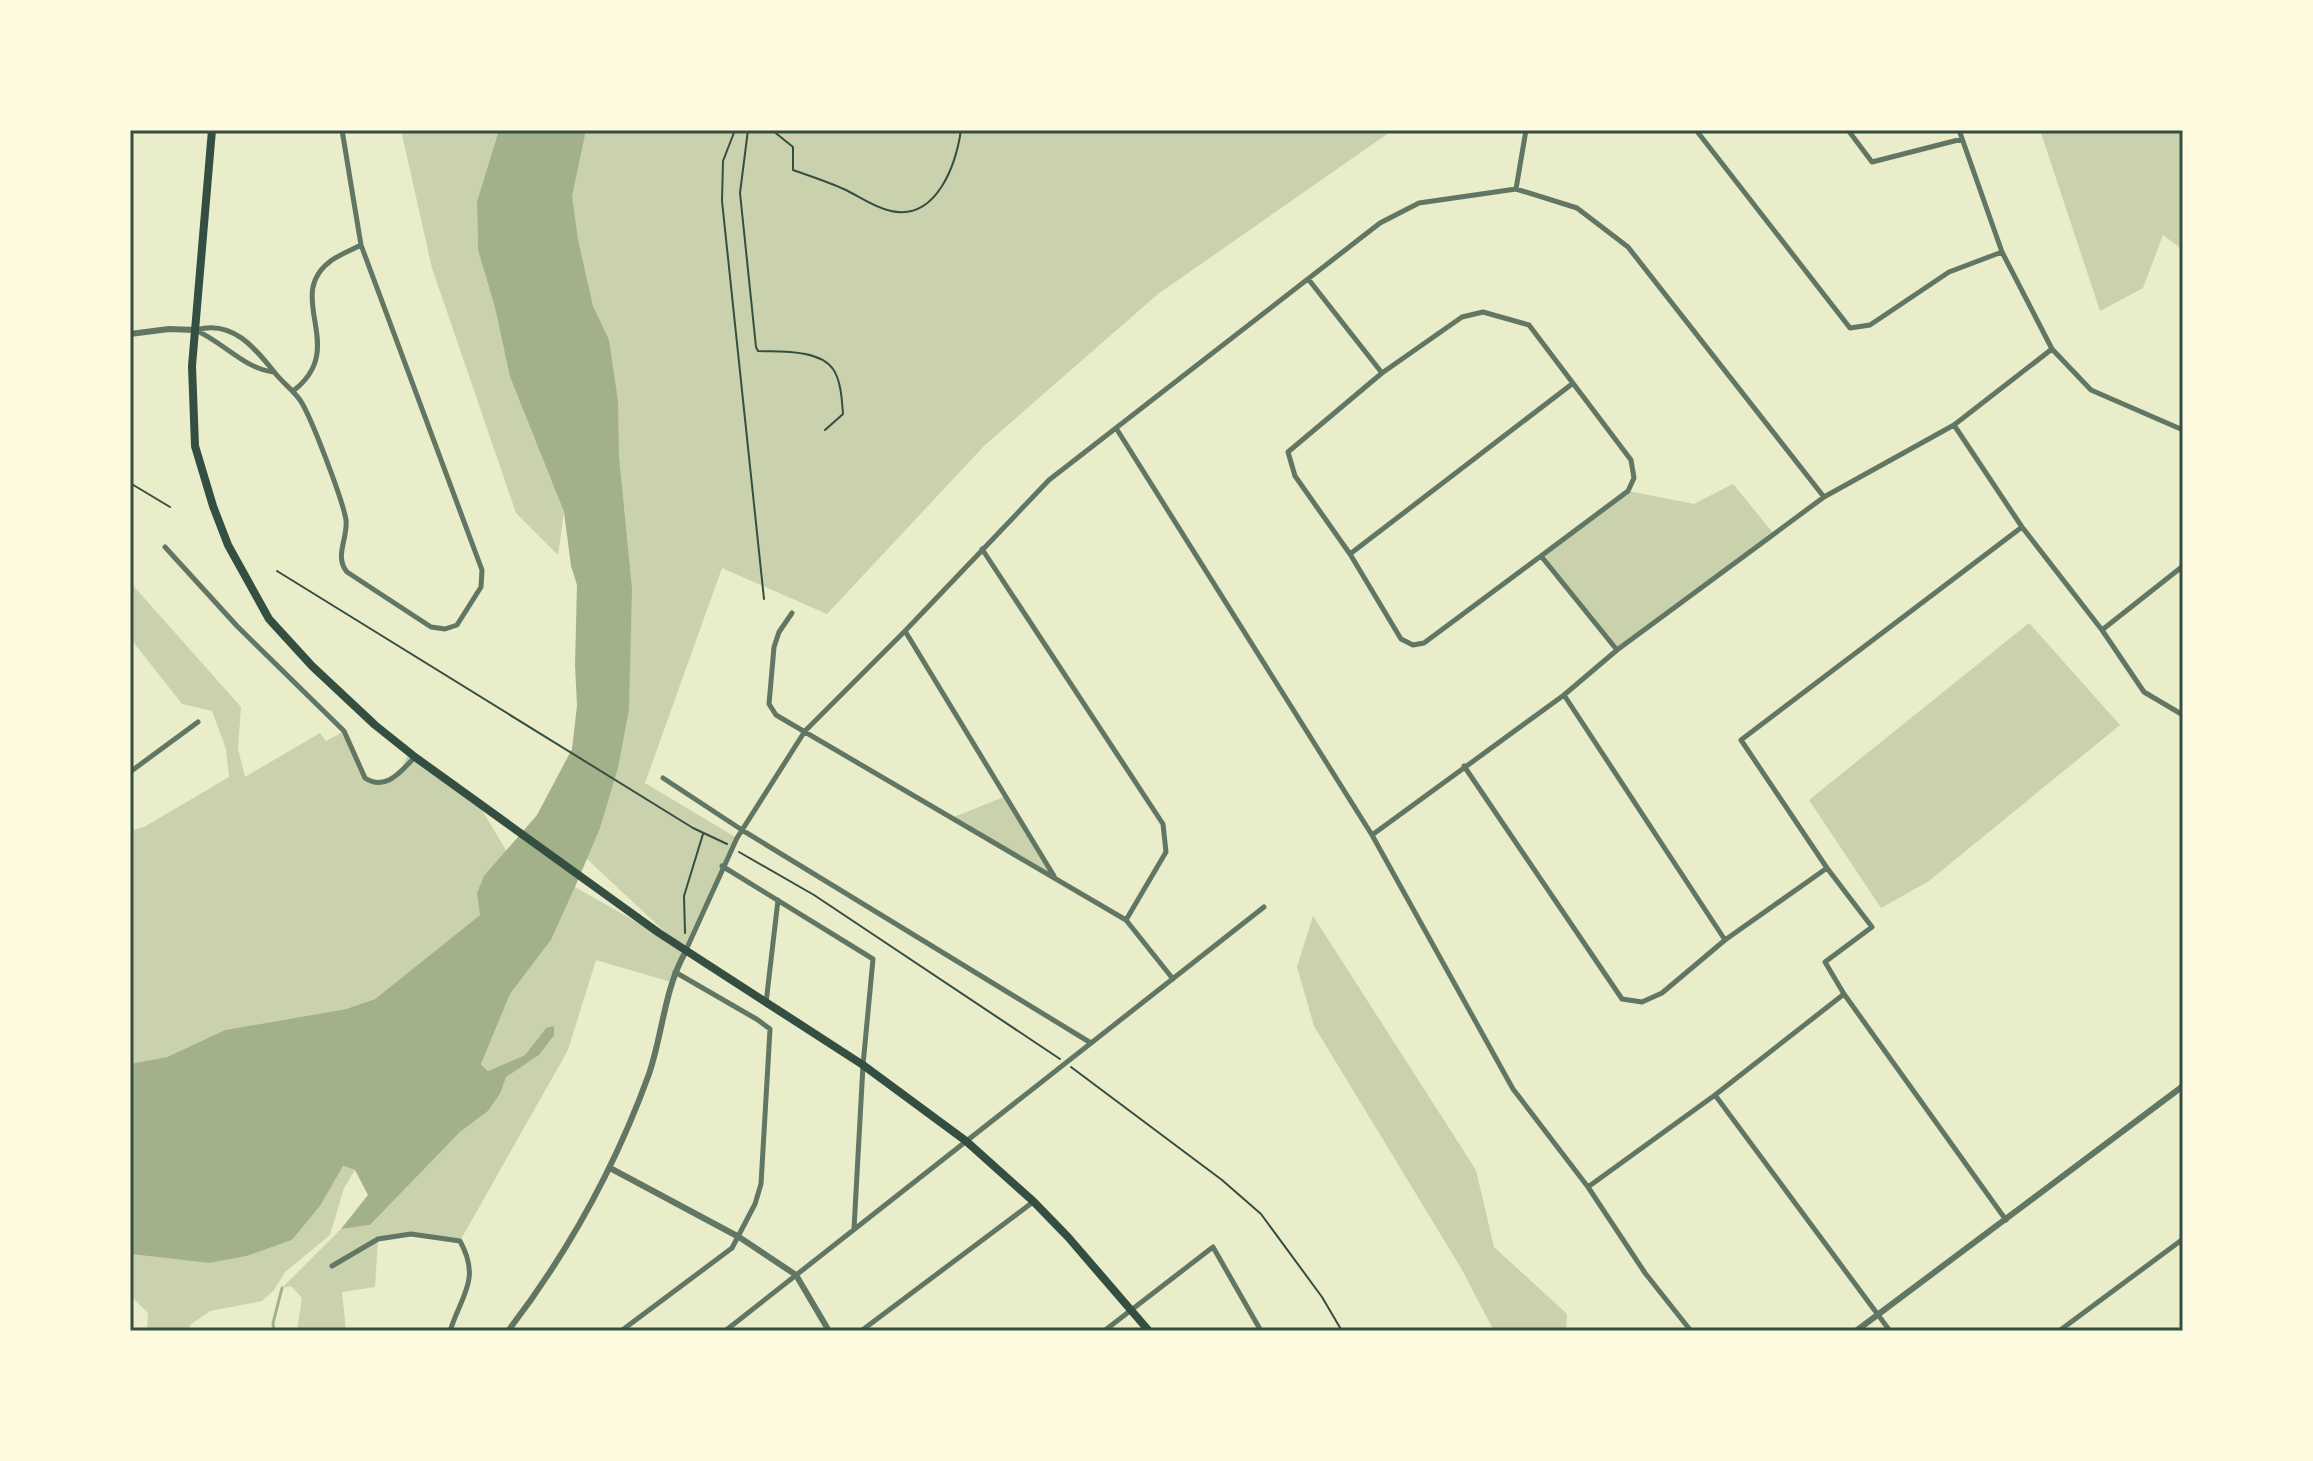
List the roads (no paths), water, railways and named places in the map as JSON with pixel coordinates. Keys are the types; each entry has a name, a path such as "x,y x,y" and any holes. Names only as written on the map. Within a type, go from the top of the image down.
{"main road":[{"path":"212,130 191,393 195,446 213,506 246,582 269,619 312,666 375,725 415,757 686,951 863,1065 966,1141 1068,1237 1149,1331"}],"street":[{"path":"130,334 217,326 239,336 269,363 304,407 346,521 340,557 342,567 431,627 445,629 457,625 481,587 483,579 479,558 361,245 342,130"},
{"path":"1516,189 1526,130"},
{"path":"1696,130 1850,328 1870,325 1949,272 2002,252"},
{"path":"1848,130 1872,162 1962,139"},
{"path":"1959,130 2002,252 2052,349 2091,390 2183,430"},
{"path":"508,1331 542,1286 610,1168 650,1072 674,972 722,866 805,731 1049,480 1380,223 1419,203 1516,189 1577,208 1628,247 1824,497"},
{"path":"293,391 315,367 318,356 311,304 315,280 334,258 361,245"},
{"path":"1309,280 1382,373"},
{"path":"1483,312 1529,325 1631,460 1634,478 1628,491 1424,643 1413,645 1401,639 1350,554 1295,476 1288,452 1382,373 1462,317 1483,312"},
{"path":"195,330 210,336 255,367 274,372"},
{"path":"1372,835 1564,695 1617,650 1824,497 1954,425 2052,349"},
{"path":"1350,554 1572,384"},
{"path":"1954,425 2022,527 2102,630 2144,692 2183,715"},
{"path":"1116,428 1372,835 1513,1089 1588,1187 1645,1273 1691,1331"},
{"path":"2006,1220 1844,994 1825,962 1872,927 1827,868 1741,740 2022,527"},
{"path":"165,547 237,626 344,731 365,778 376,783 389,781 415,757"},
{"path":"982,549 1163,824 1166,852 1126,920"},
{"path":"1541,556 1617,650"},
{"path":"2102,630 2183,566"},
{"path":"792,613 779,632 774,647 769,704 776,715 1126,920 1173,979"},
{"path":"905,631 1055,877"},
{"path":"1564,695 1725,940"},
{"path":"130,772 198,722"},
{"path":"1464,766 1622,999 1642,1002 1662,993 1725,940 1827,868"},
{"path":"663,778 742,830 1091,1043"},
{"path":"722,866 873,959 863,1065 854,1230"},
{"path":"765,1004 778,900"},
{"path":"725,1331 1264,907"},
{"path":"621,1331 722,1257 739,1237 761,1184 770,1029 674,972"},
{"path":"1588,1187 1715,1095 1844,994"},
{"path":"1856,1331 2183,1086"},
{"path":"1715,1095 1890,1331"},
{"path":"610,1168 739,1237 796,1275 829,1331"},
{"path":"861,1331 1033,1201"},
{"path":"332,1266 378,1239 411,1234 460,1241 470,1258 469,1283 450,1331"},
{"path":"2059,1331 2183,1239"},
{"path":"1104,1331 1213,1247 1261,1331"}],"waterway":[{"path":"274,1331 273,1323 282,1288"}]}
